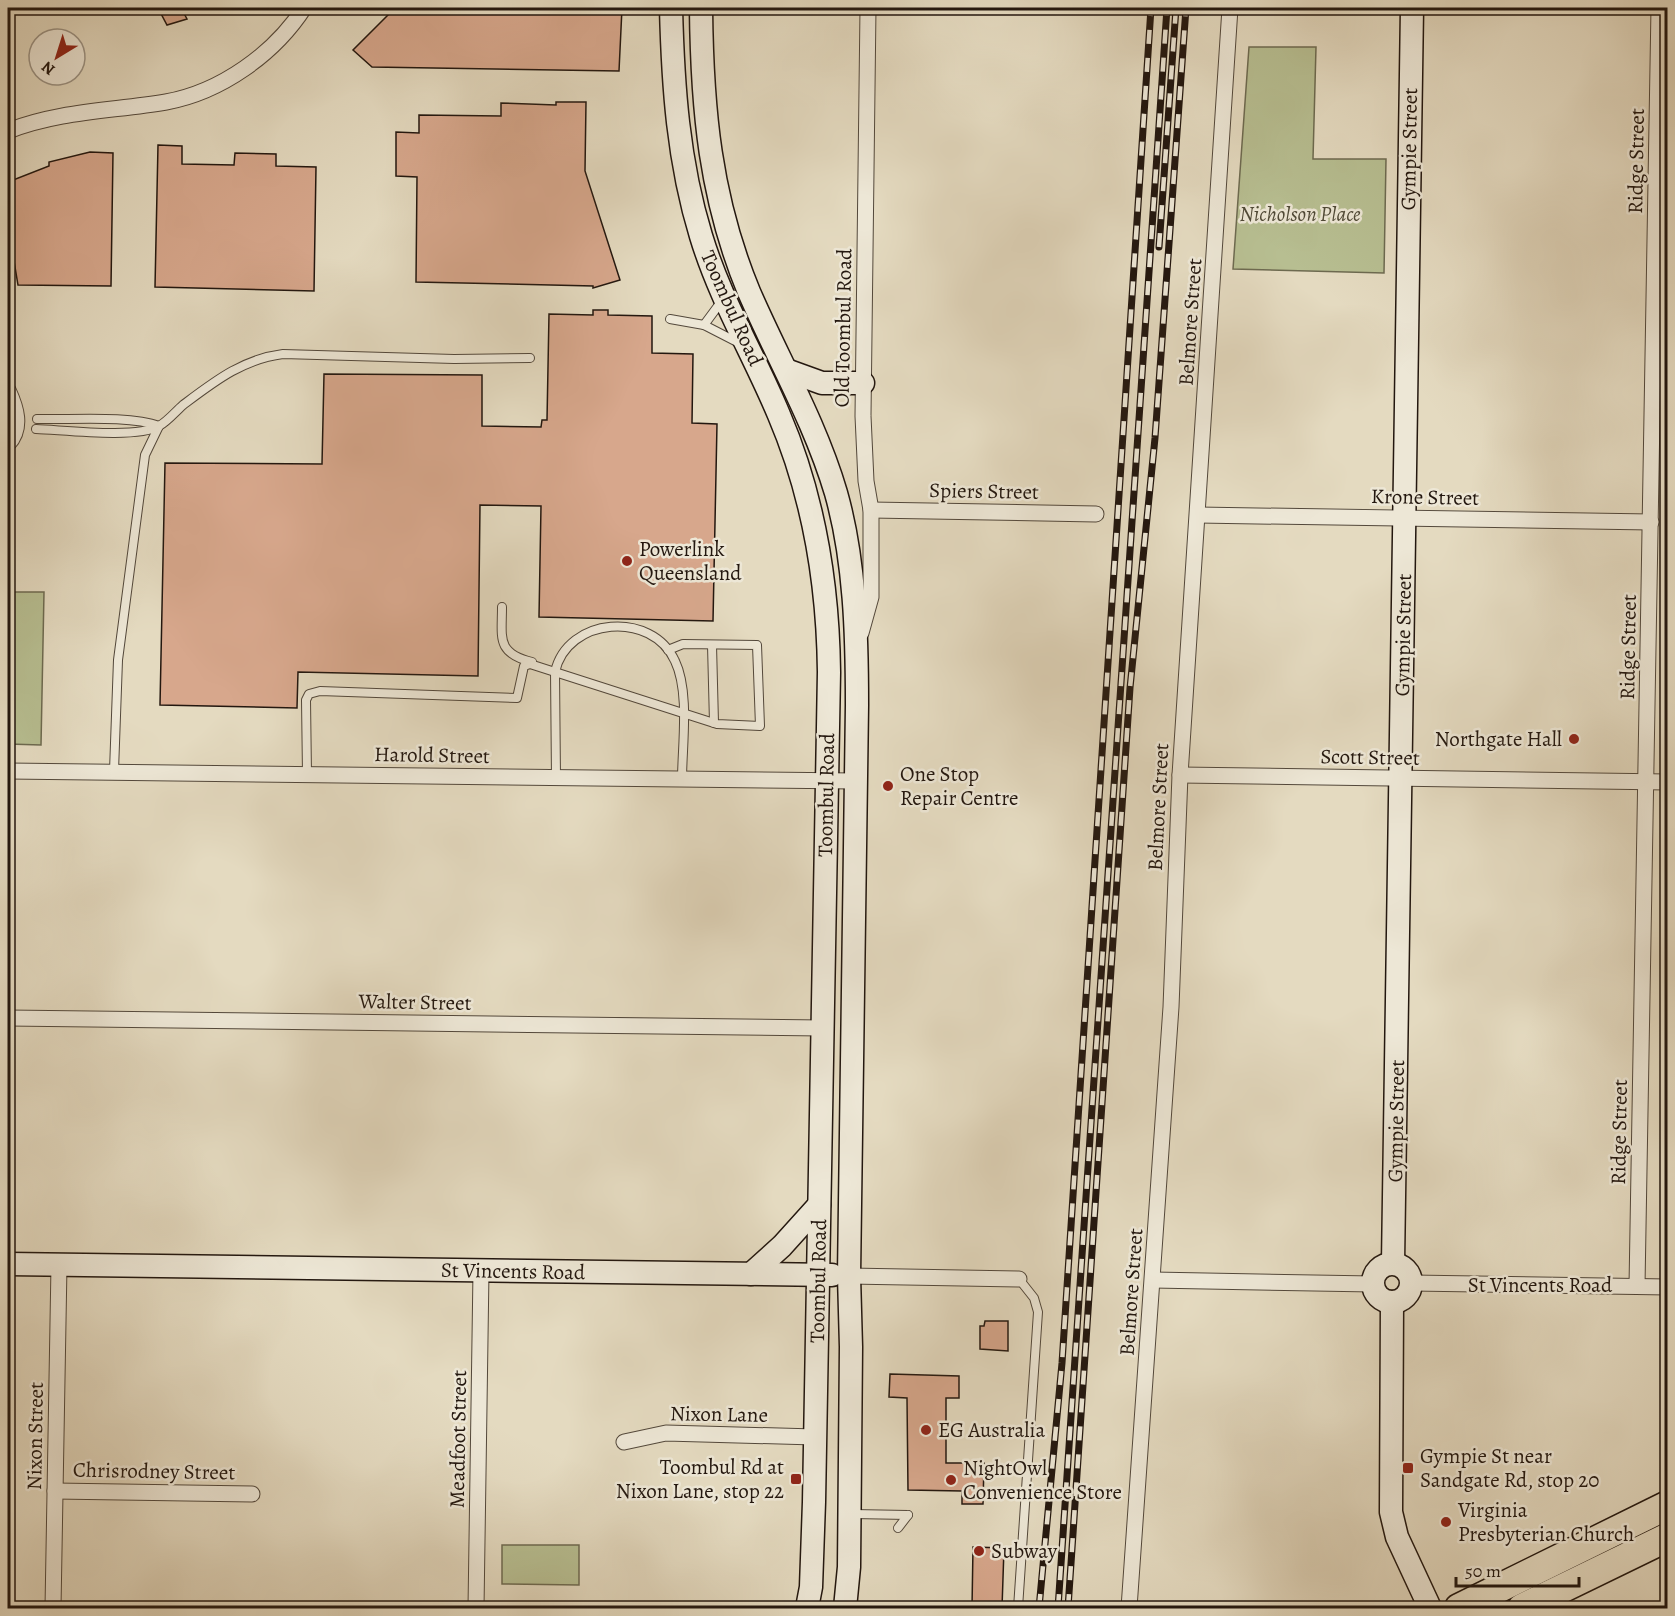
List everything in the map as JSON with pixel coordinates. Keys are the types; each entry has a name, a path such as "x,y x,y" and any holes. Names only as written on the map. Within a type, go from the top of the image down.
{"highway":[{"path":"1459,1608 1660,1509"},
{"path":"1522,1608 1668,1537"}],"main road":[{"name":"Toombul Road","path":"671,8 672,71 678,138 701,237 724,297 792,447 818,542 828,639 815,1437 811,1587 807,1608"},
{"name":"Toombul Road","path":"701,8 705,129 719,198 749,292 813,428 836,494 844,527 857,647 849,1276 851,1347 849,1515 845,1608"},
{"name":"Gympie Street","path":"1393,1263 1412,8"},
{"path":"786,370 822,383 863,383"},
{"path":"751,1274 782,1246 819,1205"},
{"path":"1393,1263 1404,1267 1412,1283 1408,1294 1392,1302 1377,1294 1373,1284 1376,1272 1381,1267 1393,1263"},
{"name":"St Vincents Road","path":"8,1264 849,1276"},
{"path":"1392,1302 1391,1512 1400,1543 1430,1608"}],"street":[{"path":"8,131 57,116 168,101 194,94 242,70 262,55 279,39 303,8"},
{"name":"Old Toombul Road","path":"857,647 871,597 871,510 866,481 863,383 868,8"},
{"name":"Belmore Street","path":"1129,1608 1171,1007 1180,776 1230,8"},
{"name":"Ridge Street","path":"1637,1286 1648,782 1659,8"},
{"path":"8,390 14,404 17,424 14,436 8,444"},
{"name":"Spiers Street","path":"871,510 1096,514"},
{"name":"Krone Street","path":"1198,515 1651,522"},
{"name":"Harold Street","path":"8,771 855,781"},
{"name":"Scott Street","path":"1180,776 1668,782"},
{"name":"Walter Street","path":"8,1018 822,1028"},
{"name":"Nixon Street","path":"52,1608 58,1265"},
{"name":"Meadfoot Street","path":"476,1608 481,1271"},
{"name":"St Vincents Road","path":"849,1276 1019,1279"},
{"path":"1153,1280 1373,1284"},
{"name":"St Vincents Road","path":"1412,1283 1668,1287"},
{"name":"Nixon Lane","path":"624,1442 666,1433 815,1437"},
{"name":"Chrisrodney Street","path":"55,1491 252,1494"},
{"path":"1660,1509 1668,1537"}],"lane":[{"path":"704,325 711,319 724,297"},
{"path":"670,319 704,325 748,347"},
{"path":"36,429 140,433 159,426 183,405 240,365 259,357 283,354 432,359 530,358"},
{"path":"37,419 109,420 150,423 159,426"},
{"path":"114,771 118,660 145,455 159,426"},
{"path":"502,607 504,649 520,660 714,723 760,726 757,645 683,644 668,650"},
{"path":"556,778 555,672 558,661 572,642 583,634 601,627 637,628 659,640 668,650 680,676 683,713 682,780"},
{"path":"712,645 714,723"},
{"path":"307,774 306,700 309,694 320,691 518,698 524,666 537,664"},
{"path":"1018,1608 1038,1312 1034,1298 1019,1279"},
{"path":"849,1515 908,1515 898,1528"}],"green space":[{"name":"Nicholson Place","path":"1249,47 1316,47 1313,159 1386,159 1384,273 1233,269"},
{"path":"8,592 44,592 41,745 8,744"},
{"path":"502,1545 579,1545 579,1585 502,1584"}],"building":[{"path":"158,8 181,8 187,19 167,25"},
{"path":"389,8 622,8 619,71 372,67 353,50 389,14"},
{"path":"556,102 586,102 585,171 620,280 593,288 593,286 416,282 417,177 396,176 396,132 419,133 419,115 501,116 501,103 556,105"},
{"path":"158,145 182,146 182,164 234,165 235,153 276,154 276,166 316,167 314,291 155,287"},
{"path":"90,152 113,153 111,286 18,285 8,225 8,182 49,166 49,162"},
{"path":"593,310 608,310 608,315 652,316 652,353 693,354 692,423 717,424 713,621 539,617 541,506 480,505 478,676 298,672 297,708 160,705 165,463 322,464 324,374 482,375 482,426 541,427 542,420 547,420 549,314 593,315"},
{"path":"985,1321 1008,1321 1008,1351 980,1349 980,1326 984,1326"},
{"path":"890,1374 959,1376 959,1398 946,1398 946,1463 984,1463 983,1504 962,1504 962,1491 908,1490 907,1398 889,1397"},
{"path":"973,1547 1004,1548 1002,1608 972,1608"}],"railway":[{"path":"1039,1608 1062,1363 1151,8"},
{"path":"1058,1608 1167,8"},
{"path":"1159,247 1176,8"},
{"path":"1068,1608 1130,688 1155,438 1186,8"}],"place":[{"name":"Powerlink Queensland","path":"627,561"},
{"name":"Northgate Hall","path":"1574,739"},
{"name":"One Stop Repair Centre","path":"888,786"},
{"name":"EG Australia","path":"926,1430"},
{"name":"Gympie St near Sandgate Rd, stop 20","path":"1408,1468"},
{"name":"Toombul Rd at Nixon Lane, stop 22","path":"796,1479"},
{"name":"NightOwl Convenience Store","path":"951,1480"},
{"name":"Virginia Presbyterian Church","path":"1446,1522"},
{"name":"Subway","path":"979,1551"}]}
